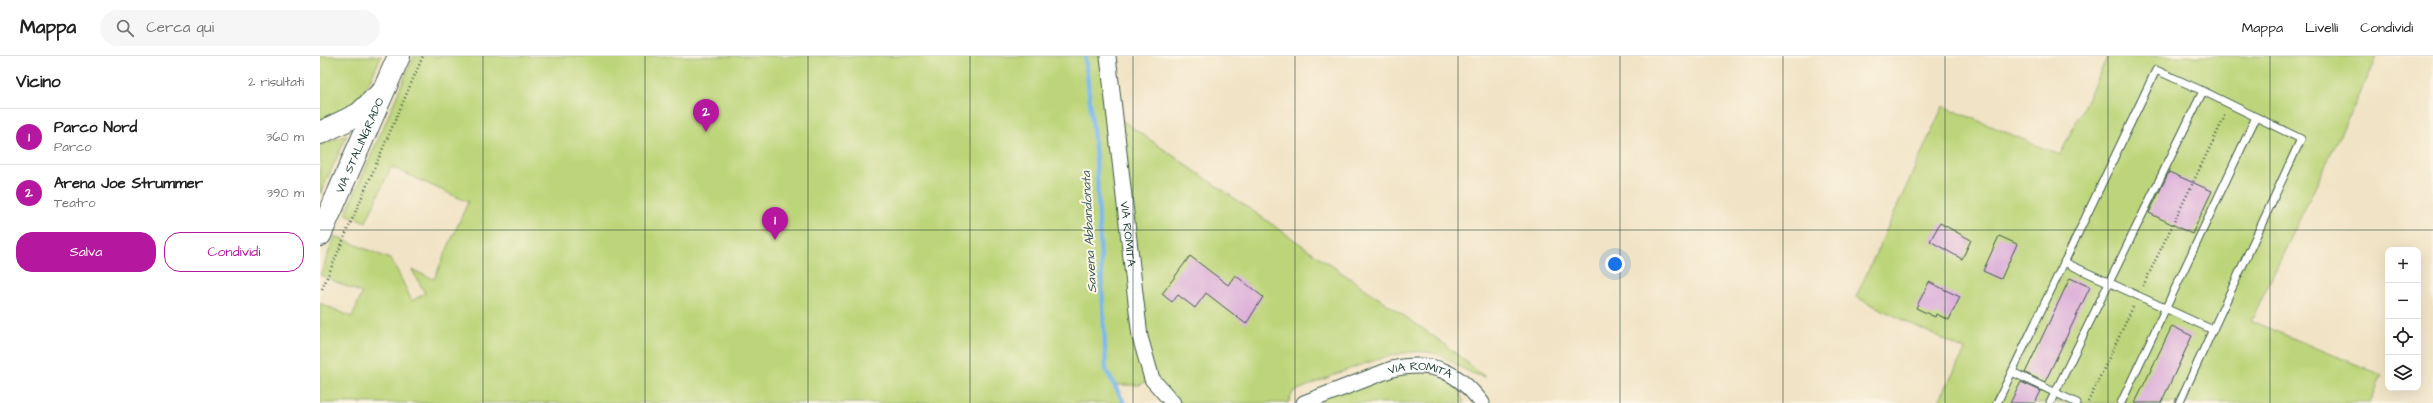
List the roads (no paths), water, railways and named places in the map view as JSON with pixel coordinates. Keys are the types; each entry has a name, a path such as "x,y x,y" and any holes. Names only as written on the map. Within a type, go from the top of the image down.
{"main road":[{"name":"VIA STALINGRADO","path":"320,235 399,56"},
{"path":"320,133 359,114 373,102 387,85"}],"street":[{"name":"VIA ROMITA","path":"1108,56 1140,337 1152,379 1172,403"},
{"name":"VIA ROMITA","path":"1304,403 1392,369 1406,366 1426,366 1454,375 1468,386 1482,403"}],"lane":[{"path":"1997,403 2156,70 2203,91 2301,139 2179,403"},
{"path":"2050,403 2203,91"},
{"path":"2122,403 2256,117"},
{"path":"2064,262 2213,330"},
{"path":"2012,372 2077,403"}],"waterway":[{"name":"Savena Abbandonata","path":"1085,56 1096,157 1106,370 1124,403"}],"place":[{"name":"Arena Joe Strummer","path":"706,132"},
{"name":"Parco Nord","path":"775,240"}]}
